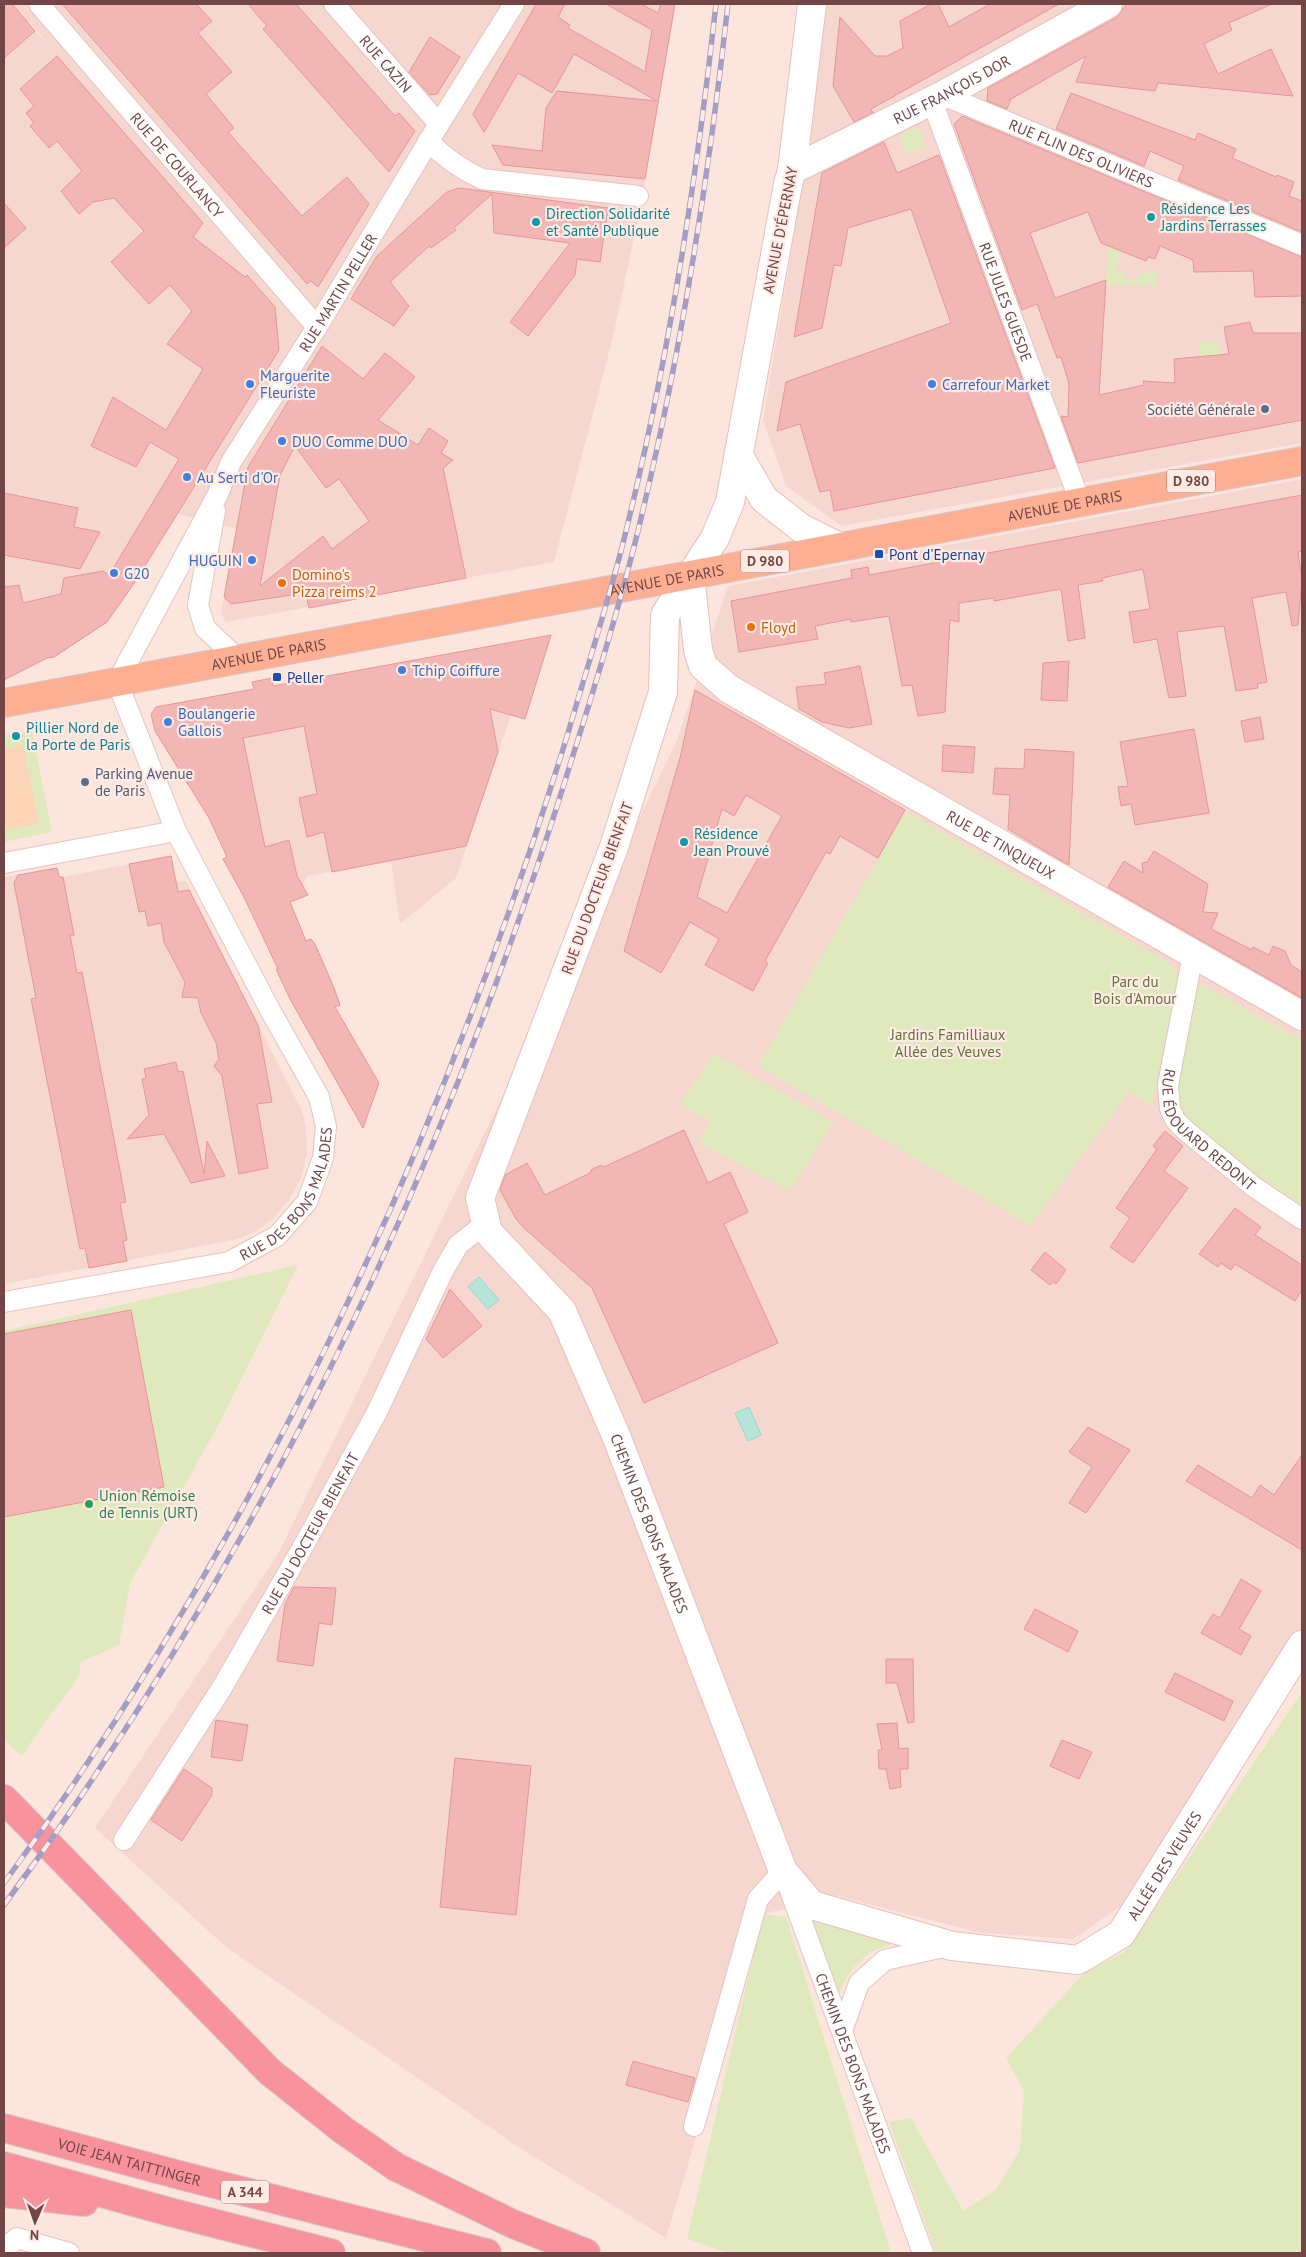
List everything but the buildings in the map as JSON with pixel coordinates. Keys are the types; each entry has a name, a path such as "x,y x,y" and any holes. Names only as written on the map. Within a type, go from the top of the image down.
{"highway":[{"path":"4,1799 270,2072 335,2124 396,2167 513,2224 586,2253"},
{"name":"VOIE JEAN TAITTINGER","path":"4,2128 183,2176 487,2253"},
{"name":"A 344","path":"4,2166 170,2212 331,2253"},
{"path":"4,2193 170,2212"}],"main road":[{"name":"AVENUE DE PARIS","path":"4,703 1302,461"}],"street":[{"name":"RUE DE COURLANCY","path":"40,4 317,327"},
{"name":"RUE CAZIN","path":"334,4 439,124"},
{"name":"RUE MARTIN PELLER","path":"117,682 218,494 231,462 317,327 428,141 514,4"},
{"name":"AVENUE D'ÉPERNAY","path":"690,575 715,538 730,502 792,170 812,4"},
{"name":"RUE FRANÇOIS DOR","path":"792,170 938,98 1108,4"},
{"name":"RUE FLIN DES OLIVIERS","path":"938,98 1302,245"},
{"name":"RUE JULES GUESDE","path":"938,98 1080,502"},
{"path":"428,141 445,158 462,170 482,179 638,196"},
{"path":"739,456 764,499 801,528 839,547"},
{"path":"218,494 198,605 204,628 238,659"},
{"path":"664,685 674,673 703,666 698,650 690,575"},
{"name":"RUE DU DOCTEUR BIENFAIT","path":"124,1840 223,1686 305,1543 377,1412 442,1273 458,1245 483,1211 614,847 664,692 665,615 690,575"},
{"name":"RUE DE TINQUEUX","path":"703,666 729,689 1302,1016"},
{"name":"RUE DES BONS MALADES","path":"4,1302 229,1262 277,1236 307,1202 323,1158 326,1126 319,1097 270,1010 176,831 117,682"},
{"path":"4,863 176,831"},
{"name":"RUE ÉDOUARD REDONT","path":"1193,954 1168,1085 1170,1109 1176,1121 1185,1130 1254,1187 1302,1219"},
{"name":"CHEMIN DES BONS MALADES","path":"483,1211 488,1232 562,1311 617,1438 783,1871 923,2253"},
{"name":"ALLÉE DES VEUVES","path":"952,1946 1078,1960 1122,1934 1302,1646"},
{"path":"694,2126 758,1899 783,1871"},
{"name":"CHEMIN DES BONS MALADES","path":"783,1871 812,1905 952,1946"},
{"path":"842,2031 859,1983 885,1960 952,1946"},
{"path":"4,2248 17,2238 69,2253"}],"shaded area":[{"path":"4,4 674,4 640,210 612,341 554,562 226,622 221,614 237,529 178,514 107,623 47,658 4,666 4,58 35,31 48,44 30,22 4,47"},
{"path":"820,4 1302,4 1302,443 841,526 786,486 763,420 795,228"},
{"path":"1302,479 1302,1654 1120,1907 1073,1939 981,1933 837,1896 763,1914 666,2238 523,2150 226,1947 95,1828 278,1554 676,743 728,586"},
{"path":"551,635 525,719 511,715 456,878 400,924 391,861 307,876 303,886 249,908 223,859 227,857 209,818 155,731 151,714 156,707"},
{"path":"171,856 176,882 186,881 302,1111 306,1127 307,1154 301,1178 289,1200 272,1220 256,1231 238,1239 4,1284 4,877 57,868 59,877 63,877"}],"green space":[{"path":"913,128 920,131 926,147 906,154 900,138 903,133"},
{"path":"1108,238 1125,243 1114,271 1123,271 1124,276 1129,280 1141,277 1142,272 1157,273 1157,286 1106,285"},
{"path":"1199,342 1219,342 1223,363 1202,372"},
{"path":"32,731 52,832 4,842 4,737"},
{"name":"Jardins Familliaux Allée des Veuves","path":"906,811 1171,964 1178,977 1152,1107 1129,1092 1030,1226 758,1066"},
{"path":"1199,983 1302,1040 1302,1208 1184,1122 1178,1105 1179,1077"},
{"path":"714,1054 834,1122 789,1191 699,1143 710,1121 680,1104"},
{"name":"Union Rémoise de Tennis (URT)","path":"298,1265 219,1424 130,1583 119,1645 81,1662 79,1677 22,1756 4,1740 4,1331"},
{"path":"1302,1692 1302,2253 936,2253 889,2122 911,2118 963,2211 996,2190 1020,2150 1024,2091 1006,2058 1085,1972 1125,1952"},
{"path":"809,1913 901,1941 870,1952 851,1970 839,1992"},
{"path":"763,1914 786,1917 891,2253 729,2253 687,2239"}],"sand":[{"path":"23,745 39,824 4,830 4,749"}],"water":[{"path":"479,1277 499,1300 488,1309 468,1287"},
{"path":"749,1407 761,1435 748,1441 735,1413"}],"railway":[{"path":"4,1883 96,1751 181,1615 260,1475 334,1332 401,1186 462,1037 518,886 568,733 622,547 653,413 678,277 699,141 716,4"},
{"path":"4,1905 97,1773 183,1636 264,1496 338,1353 406,1206 468,1057 524,906 606,648 635,543 665,410 690,275 711,140 728,4"}],"place":[{"name":"Résidence Les Jardins Terrasses","path":"1151,217"},
{"name":"Direction Solidarité et Santé Publique","path":"536,222"},
{"name":"Marguerite Fleuriste","path":"250,384"},
{"name":"Carrefour Market","path":"932,384"},
{"name":"Société Générale","path":"1265,409"},
{"name":"DUO Comme DUO","path":"282,441"},
{"name":"Au Serti d'Or","path":"187,477"},
{"name":"Pont d'Epernay","path":"879,554"},
{"name":"HUGUIN","path":"252,560"},
{"name":"G20","path":"114,573"},
{"name":"Domino's Pizza reims 2","path":"282,583"},
{"name":"Floyd","path":"751,627"},
{"name":"Tchip Coiffure","path":"402,670"},
{"name":"Peller","path":"277,677"},
{"name":"Boulangerie Gallois","path":"168,722"},
{"name":"Pillier Nord de la Porte de Paris","path":"16,736"},
{"name":"Parking Avenue de Paris","path":"85,782"},
{"name":"Résidence Jean Prouvé","path":"684,842"},
{"name":"Union Rémoise de Tennis (URT)","path":"89,1504"}],"park label":[{"name":"Parc du Bois d'Amour","path":"1135,990"}]}
